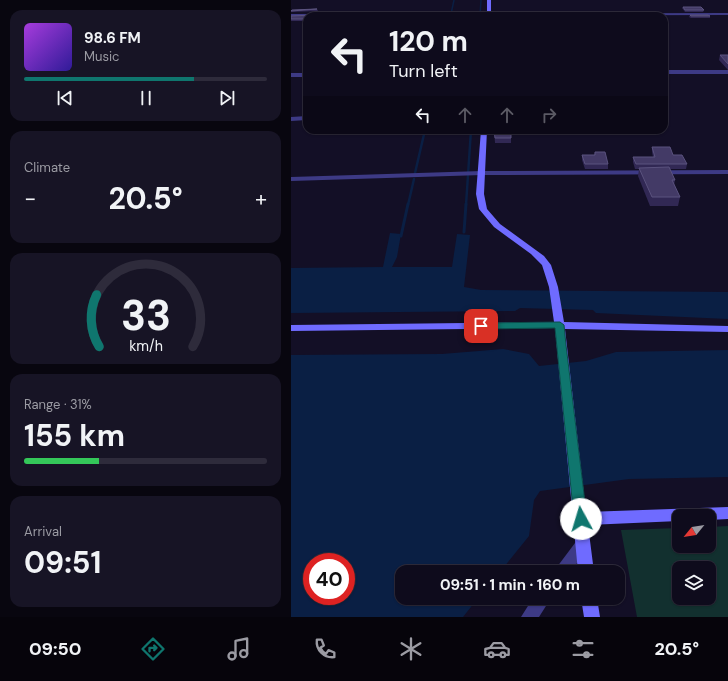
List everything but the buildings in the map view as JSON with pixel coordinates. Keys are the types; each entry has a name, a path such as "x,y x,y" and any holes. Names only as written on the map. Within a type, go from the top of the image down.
{"street":[{"path":"488,12 489,0"},
{"path":"668,14 728,14"},
{"path":"291,16 303,16"},
{"path":"668,72 728,72"},
{"path":"291,75 303,75"},
{"path":"291,119 303,118"},
{"path":"484,134 480,200 485,211 495,224 541,258 548,270 554,287 560,325 585,565"},
{"path":"291,179 464,175 482,173 728,172"},
{"path":"291,328 560,325 728,330"},
{"path":"581,519 728,513"},
{"path":"567,565 583,544"},
{"path":"529,617 538,605"},
{"path":"590,605 591,617"}],"green space":[{"path":"728,526 728,617 637,617 621,530 672,528 672,553 716,553 716,527"}],"water":[{"path":"390,233 401,234 397,257 392,267 452,267 457,234 470,235 464,287 481,290 728,292 728,319 596,313 593,310 520,308 515,311 291,313 291,268 383,267"},
{"path":"503,349 529,354 539,366 586,361 616,352 728,350 728,477 629,479 540,491 534,500 529,536 506,565 395,565 395,605 472,605 463,617 291,617 291,355 442,354"}],"waterway":[{"path":"451,12 454,0"},
{"path":"480,12 481,0"},
{"path":"415,173 424,134"},
{"path":"466,205 471,134"},
{"path":"408,205 414,179"},
{"path":"401,236 408,204"},
{"path":"464,232 466,204"}],"route":[{"path":"481,326 560,325 581,519"}]}
